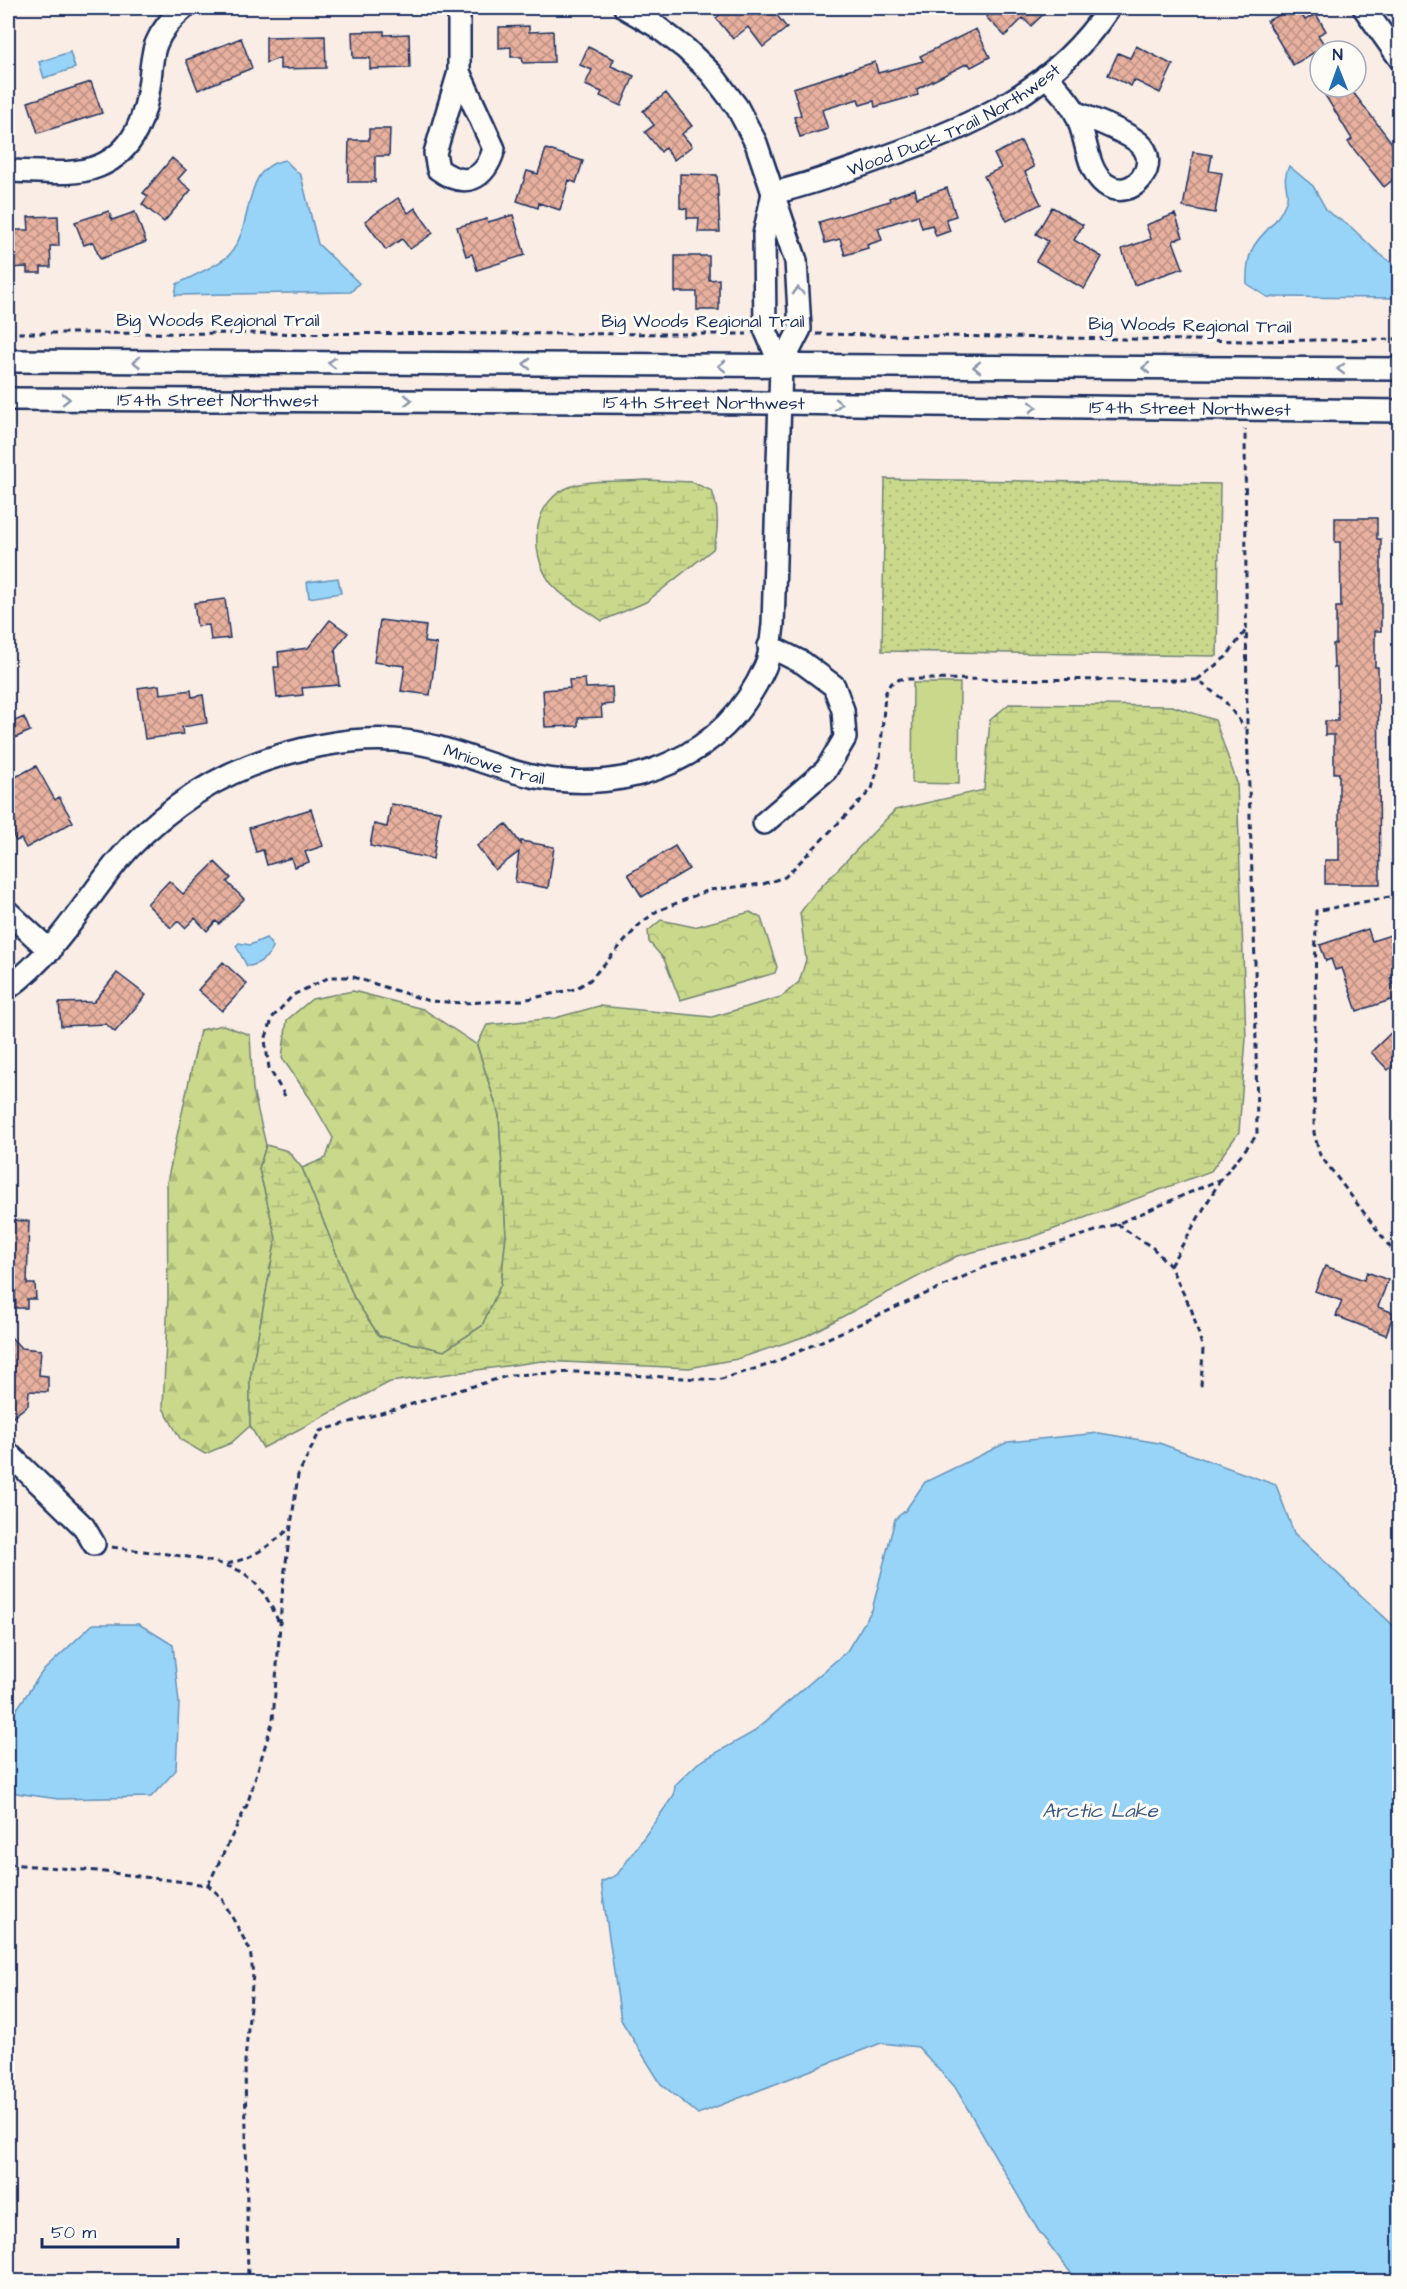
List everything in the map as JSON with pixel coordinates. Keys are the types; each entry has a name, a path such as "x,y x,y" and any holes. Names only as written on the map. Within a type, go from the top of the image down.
{"street":[{"path":"8,171 73,171 98,166 121,152 140,127 148,99 156,45 169,21 184,8"},
{"path":"459,8 459,72"},
{"path":"625,8 678,43 711,73 742,116 756,143 796,261 801,328 781,366"},
{"name":"Wood Duck Trail Northwest","path":"773,193 818,182 970,125 1003,106 1046,76 1068,57 1109,8"},
{"path":"1364,8 1400,59"},
{"path":"1046,76 1075,112"},
{"path":"773,193 764,235 767,334 781,366"},
{"name":"154th Street Northwest","path":"8,361 1400,369"},
{"name":"Mniowe Trail","path":"8,988 50,951 117,862 152,828 195,794 249,766 341,742 393,740 443,747 544,778 572,782 612,780 645,774 689,754 723,729 766,665 773,625 781,366"},
{"name":"154th Street Northwest","path":"8,399 779,403 1400,411"},
{"path":"764,823 826,770 845,738 843,710 834,686 804,663 769,646"},
{"path":"8,912 50,951"},
{"path":"8,1454 84,1527 94,1544"}],"path":[{"name":"Big Woods Regional Trail","path":"8,333 767,334"},
{"name":"Big Woods Regional Trail","path":"797,334 1249,341 1400,339"},
{"path":"1170,1266 1221,1179 1257,1135 1255,962 1246,729 1245,426"},
{"path":"1197,680 1226,657 1246,630"},
{"path":"285,1096 268,1068 265,1040 273,1017 293,995 330,977 353,977 429,1000 463,1003 523,1000 575,989 590,980 640,924 657,911 709,890 763,884 786,877 872,789 880,759 885,694 890,684 900,679 1197,680 1224,700 1246,729"},
{"path":"1400,895 1316,911 1314,1134 1320,1155 1400,1260"},
{"path":"208,1885 247,1804 273,1720 280,1625 298,1475 320,1431 511,1375 574,1372 718,1380 771,1365 985,1267 1117,1224 1221,1179"},
{"path":"1117,1224 1153,1248 1170,1266 1192,1311 1203,1349 1201,1388"},
{"path":"225,1565 245,1560 267,1548 291,1527"},
{"path":"94,1544 225,1565 244,1574 268,1598 280,1625"},
{"path":"8,1864 97,1871 208,1885 221,1897 250,1950 254,1974 245,2061 248,2282"}],"green space":[{"path":"885,479 1220,484 1217,656 882,651"},
{"path":"646,480 692,482 712,491 717,520 713,549 646,602 602,621 567,598 550,582 543,570 537,541 542,514 549,502 572,486 599,482"},
{"path":"913,683 960,683 959,784 912,783"},
{"path":"1009,704 1172,706 1215,720 1237,783 1246,1038 1239,1132 1211,1171 1030,1238 957,1256 806,1336 737,1359 689,1368 542,1361 390,1382 263,1448 250,1426 250,1379 276,1238 259,1169 266,1145 288,1151 302,1168 354,1298 379,1336 444,1351 482,1326 501,1284 506,1235 499,1115 477,1045 487,1025 555,1018 599,1006 712,1017 781,997 799,982 806,960 800,913 814,894 895,810 984,790 990,720"},
{"path":"750,912 761,918 777,967 775,973 680,1000 664,959 649,942 648,931 661,920 694,927"},
{"path":"353,991 423,1009 477,1045 499,1115 506,1235 501,1284 482,1326 444,1351 379,1336 354,1298 302,1168 326,1158 333,1138 310,1098 282,1058 287,1020 312,999"},
{"path":"223,1025 250,1035 253,1090 266,1145 259,1169 276,1238 250,1379 250,1426 231,1443 205,1454 181,1440 163,1408 168,1296 167,1182 200,1030"}],"water":[{"path":"70,52 75,68 44,78 39,62"},
{"path":"285,160 301,176 318,244 359,283 351,292 175,295 177,284 213,266 230,254 238,241 250,198 261,174 271,165"},
{"path":"1289,166 1313,186 1327,211 1351,227 1399,269 1399,298 1267,297 1247,284 1250,254 1260,237 1280,214 1286,202 1285,177"},
{"path":"338,578 341,593 309,598 307,582"},
{"path":"266,938 273,947 272,950 259,963 247,966 236,946 239,943 250,945"},
{"name":"Arctic Lake","path":"1099,1433 1159,1443 1276,1485 1294,1533 1396,1628 1400,1639 1399,2281 1077,2281 1038,2230 955,2087 918,2047 881,2043 698,2114 661,2084 621,2020 601,1882 617,1875 674,1795 675,1785 698,1763 752,1733 847,1651 872,1610 895,1519 905,1511 925,1482 1008,1442"},
{"path":"93,1624 139,1624 173,1645 179,1703 176,1770 151,1797 58,1799 16,1793 8,1784 8,1722 42,1672"}],"building":[{"path":"728,8 771,8 787,28 763,47 748,27 733,39 716,18"},
{"path":"996,8 1050,8 1031,26 1023,18 1005,36 986,17"},
{"path":"1275,8 1298,8 1305,20 1316,14 1326,31 1318,35 1321,39 1308,39 1308,56 1293,65 1267,21 1279,15"},
{"path":"529,26 529,32 553,31 554,62 523,63 522,57 511,57 511,47 499,48 499,27"},
{"path":"976,29 990,57 971,67 968,63 917,89 918,95 875,107 874,101 860,105 858,99 822,110 828,129 800,137 794,117 801,115 793,88 875,62 878,73 923,61 920,56"},
{"path":"384,31 384,35 409,34 410,68 370,69 370,58 353,58 352,32"},
{"path":"325,36 326,68 280,69 280,58 266,63 266,37"},
{"path":"241,38 252,68 198,90 186,60"},
{"path":"1136,46 1173,65 1160,93 1134,80 1131,86 1108,75 1118,53 1130,58"},
{"path":"588,47 614,59 611,66 634,76 621,106 600,96 602,92 585,85 592,70 580,65"},
{"path":"91,82 102,113 38,133 28,102"},
{"path":"666,93 692,126 682,134 692,146 674,160 665,148 661,152 645,132 654,125 643,111"},
{"path":"1327,99 1358,99 1392,143 1400,136 1400,174 1384,187 1348,142 1352,139"},
{"path":"369,129 390,129 389,156 375,156 375,182 348,182 349,140 369,140"},
{"path":"1021,141 1034,167 1025,172 1041,204 1007,221 984,176 1001,168 994,154"},
{"path":"546,149 583,161 576,183 569,180 560,210 539,203 538,208 517,201 527,171 538,174"},
{"path":"1193,152 1212,155 1209,171 1222,173 1215,213 1183,207"},
{"path":"172,158 186,170 178,179 191,190 164,222 142,204 148,196 143,193"},
{"path":"680,174 717,175 720,232 698,232 699,218 687,218 687,209 680,208"},
{"path":"947,188 956,216 946,219 950,231 936,236 932,225 922,228 918,215 878,228 882,240 867,245 868,248 845,255 840,239 825,243 819,222 890,201 889,198 915,189 917,198"},
{"path":"398,198 408,213 415,208 433,233 410,249 402,239 386,250 365,221"},
{"path":"1052,207 1083,225 1074,240 1102,257 1084,289 1036,261 1048,241 1036,234"},
{"path":"109,211 112,220 135,212 146,242 100,259 93,242 84,245 75,222"},
{"path":"1175,214 1183,237 1173,241 1183,268 1134,285 1122,249 1151,239 1146,225"},
{"path":"513,215 525,255 477,270 472,254 466,256 457,227"},
{"path":"58,216 59,246 50,246 51,267 41,267 41,273 27,273 27,267 8,268 8,230 29,230 28,217"},
{"path":"675,256 709,256 709,280 719,279 719,310 697,310 697,292 675,292"},
{"path":"1335,518 1377,518 1377,539 1381,539 1381,631 1375,631 1375,667 1378,667 1380,884 1325,884 1325,860 1339,860 1339,773 1334,773 1334,735 1325,735 1325,721 1338,721 1337,668 1334,668 1333,644 1336,644 1336,607 1341,607 1340,542 1335,542"},
{"path":"225,599 230,638 211,640 209,625 197,626 194,603"},
{"path":"330,620 348,633 335,649 339,685 302,688 303,695 277,698 274,667 279,667 278,652 308,648"},
{"path":"380,620 426,626 424,642 437,644 430,695 401,691 405,666 374,662"},
{"path":"585,679 586,688 612,687 613,704 601,705 602,717 578,718 578,726 545,727 543,690 570,688 569,680"},
{"path":"159,685 160,694 191,690 192,697 203,695 207,723 182,727 183,734 145,739 138,688"},
{"path":"24,717 30,731 8,741 8,724"},
{"path":"36,766 55,800 59,797 73,822 26,848 21,839 16,841 8,825 8,781"},
{"path":"391,804 440,811 433,859 370,846 374,824 387,827"},
{"path":"311,809 323,846 305,852 309,862 294,867 291,858 267,865 263,850 256,852 249,828"},
{"path":"506,824 521,844 521,841 554,847 548,888 515,882 519,852 495,870 477,846"},
{"path":"675,846 689,869 642,897 628,874"},
{"path":"215,862 231,878 227,882 244,899 219,924 216,921 207,931 195,918 185,928 178,921 171,928 147,904 169,881 183,894"},
{"path":"1368,929 1372,941 1400,932 1400,975 1390,978 1397,998 1357,1011 1342,968 1335,970 1331,959 1326,961 1320,945"},
{"path":"223,962 247,984 222,1011 198,990"},
{"path":"117,973 146,995 115,1032 106,1024 61,1026 59,1003 94,1002"},
{"path":"1400,1024 1400,1059 1388,1070 1371,1052"},
{"path":"8,1220 29,1221 27,1284 35,1284 36,1299 27,1299 27,1308 16,1308 13,1268 8,1268"},
{"path":"1325,1266 1364,1280 1367,1272 1388,1280 1378,1307 1394,1313 1386,1335 1336,1316 1342,1301 1315,1291"},
{"path":"8,1334 21,1348 41,1350 39,1375 48,1376 48,1392 29,1391 28,1405 8,1421"}]}
